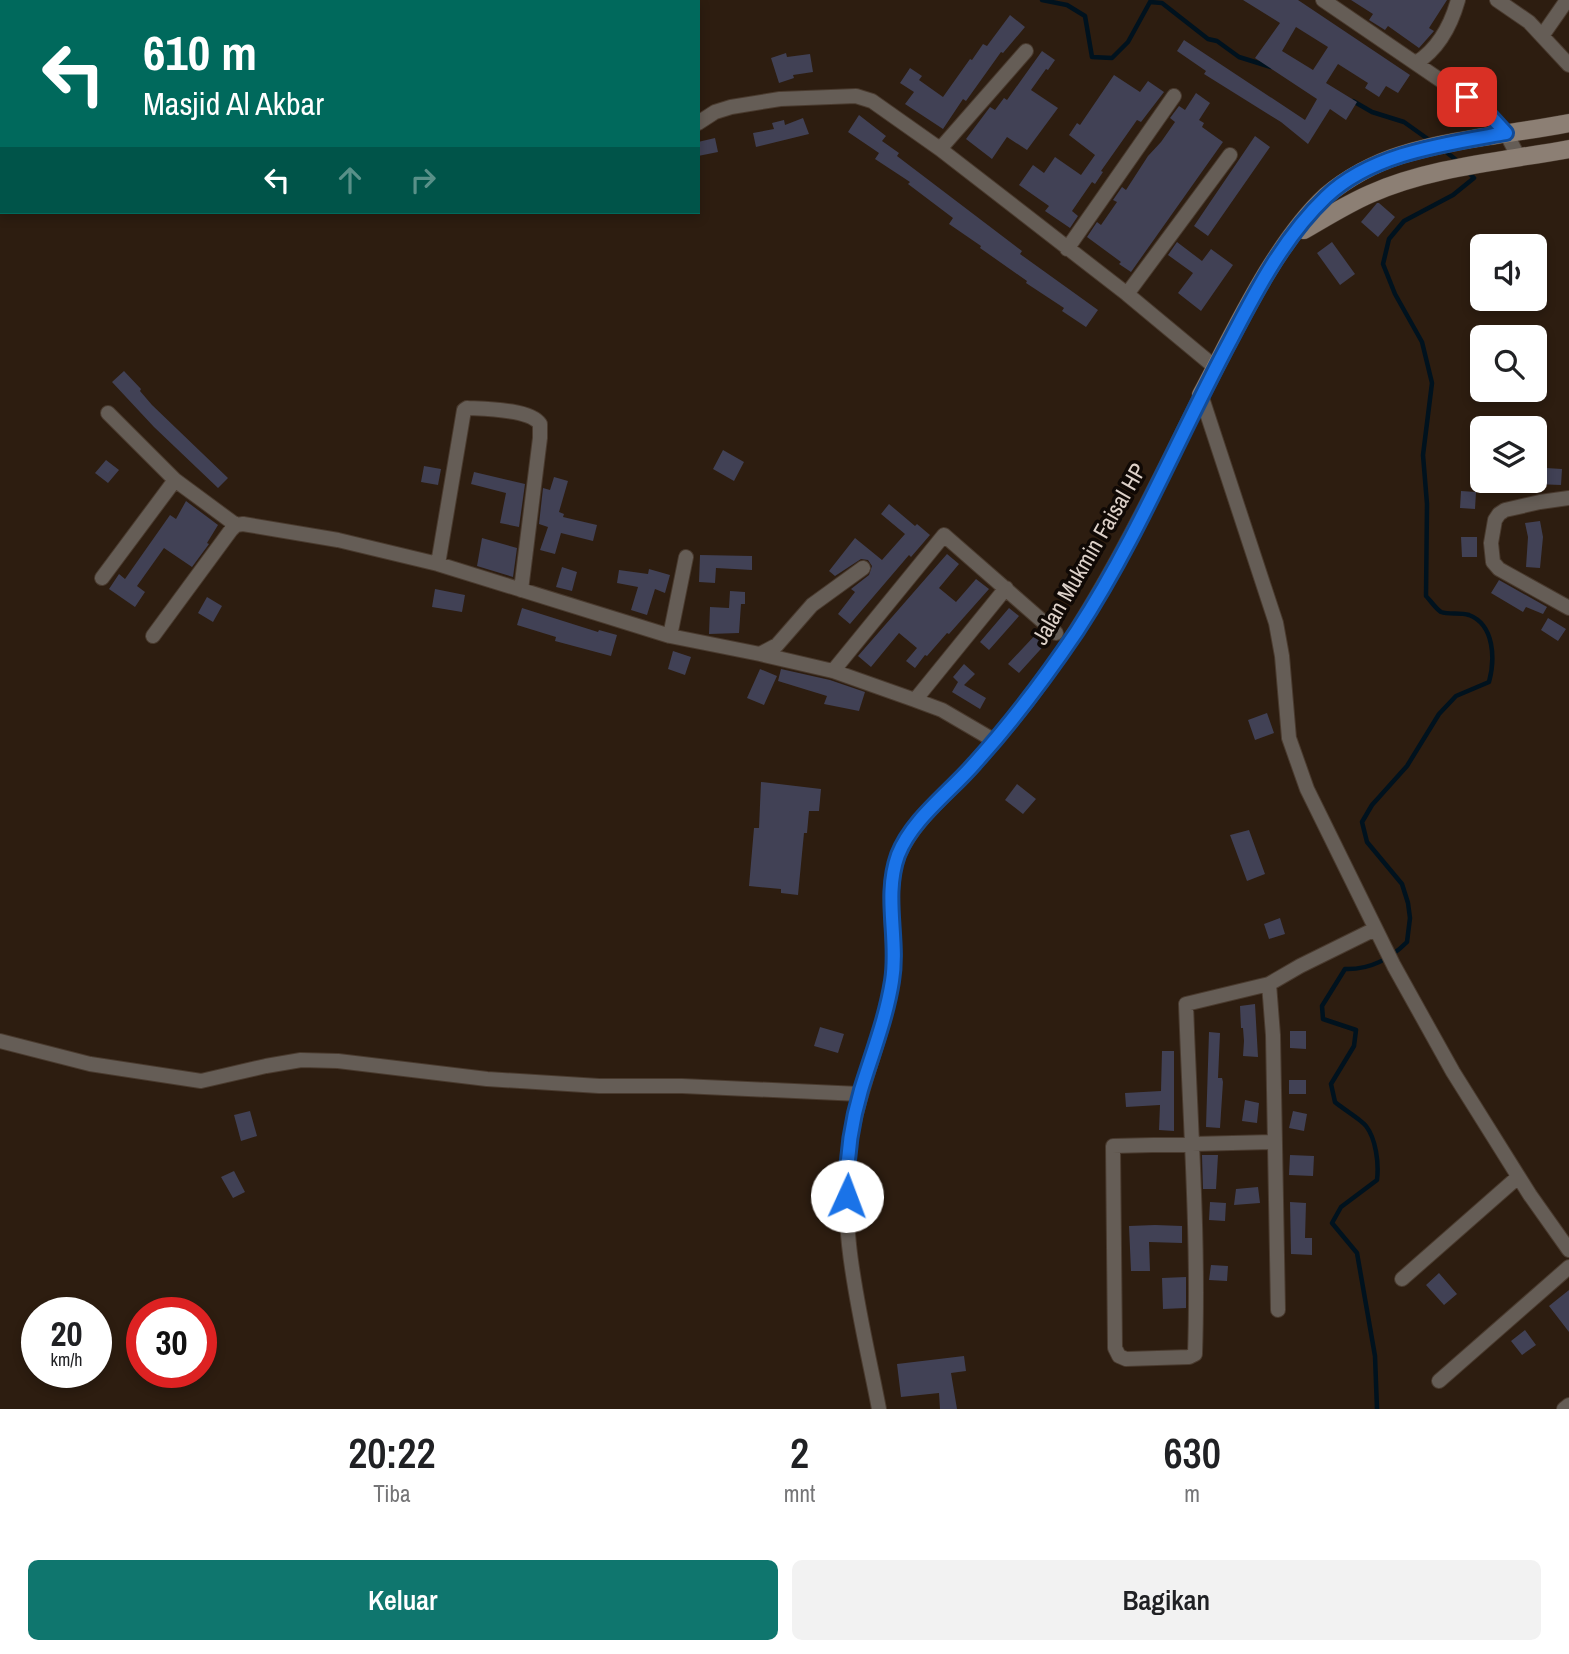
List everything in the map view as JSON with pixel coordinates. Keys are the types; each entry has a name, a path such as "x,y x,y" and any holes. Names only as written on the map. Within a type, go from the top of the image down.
{"street":[{"path":"1323,0 1485,110 1506,133 1519,158"},
{"path":"1416,63 1438,44 1458,0"},
{"path":"1497,0 1529,22 1569,65"},
{"path":"1542,36 1567,0"},
{"path":"940,149 1026,51"},
{"path":"700,121 730,107 780,99 856,96 872,101 940,149 1127,294 1216,368"},
{"path":"1068,249 1174,96"},
{"name":"Jalan Mukmin Faisal HP","path":"879,1409 852,1273 847,1175 851,1134 860,1094 882,1026 893,978 890,905 892,880 899,853 927,813 995,741 1076,632 1163,477 1201,395 1255,293 1292,236 1326,196 1357,174 1400,156 1569,122"},
{"name":"Jalan Mukmin Faisal HP","path":"1292,236 1369,194 1407,181 1476,165 1569,149"},
{"path":"1127,294 1230,155"},
{"path":"1201,395 1276,622 1282,656 1289,738 1307,789 1383,946 1453,1072 1518,1177 1569,1250"},
{"path":"438,564 464,410 505,411 535,418 540,424 540,438 521,590"},
{"path":"108,413 175,480 236,525 266,527 338,540 438,564 670,636 833,671 942,710 995,741"},
{"path":"102,578 175,480"},
{"path":"1569,498 1505,510 1495,520 1491,543 1493,562 1499,569 1569,608"},
{"path":"153,636 236,525"},
{"path":"833,671 944,535 1056,633"},
{"path":"670,636 687,557"},
{"path":"760,654 777,645 812,605 863,568"},
{"path":"915,701 1006,588"},
{"path":"1274,1142 1192,1144 1113,1146 1115,1348 1119,1356 1126,1359 1189,1357 1195,1354 1198,1277 1192,1144 1185,1004 1269,984 1375,929"},
{"path":"1269,984 1273,1035 1278,1310"},
{"path":"0,1041 90,1064 201,1081 301,1060 338,1061 488,1079 860,1094"},
{"path":"1402,1279 1518,1177"},
{"path":"1439,1381 1569,1267"},
{"path":"1564,1409 1569,1405"}],"building":[{"path":"1243,0 1298,0 1410,75 1398,93 1386,86 1379,97 1365,88 1368,83 1338,64 1326,83 1357,102 1346,120 1330,109 1308,144 1281,122 1204,74 1206,71 1177,51 1184,40 1305,120 1317,99 1255,58 1280,23","holes":["1296,27 1328,47 1313,70 1282,51"]},
{"path":"1351,0 1447,0 1429,28 1434,31 1419,48 1388,26 1385,30 1369,20 1373,14"},
{"path":"1010,15 1025,27 1003,53 1001,52 966,101 963,99 943,129 905,104 914,92 900,83 910,68 922,76 919,80 943,97 970,59 972,60 983,44 987,46"},
{"path":"1042,51 1055,60 1031,90 1058,108 1027,150 1007,137 992,159 966,139 990,107 995,110 1004,98 1007,100"},
{"path":"786,53 787,57 810,54 813,72 793,75 794,78 779,83 771,58"},
{"path":"1114,75 1140,92 1148,81 1164,92 1141,122 1137,120 1101,171 1103,172 1095,184 1092,182 1072,211 1078,216 1070,228 1045,211 1049,206 1019,185 1033,165 1044,173 1055,157 1081,175 1095,155 1069,135 1077,123 1080,125"},
{"path":"1196,93 1210,103 1199,120 1204,123 1202,127 1223,142 1131,272 1087,237 1097,222 1101,225 1117,202 1113,200 1122,187 1126,190 1148,156 1161,142 1175,122 1170,118 1179,106 1185,110"},
{"path":"859,115 886,136 882,141 899,153 897,156 1022,251 1020,254 1098,310 1086,327 949,224 953,218 908,184 910,182 875,159 879,153 848,132"},
{"path":"803,118 809,134 756,147 753,133 774,129 772,123 784,120 785,125"},
{"path":"1255,136 1270,147 1208,236 1194,226"},
{"path":"715,138 718,152 700,156 700,142"},
{"path":"1377,203 1395,217 1378,237 1361,222"},
{"path":"1177,242 1202,261 1211,249 1233,265 1201,311 1178,293 1193,273 1168,255"},
{"path":"1332,242 1355,274 1340,285 1317,253"},
{"path":"124,371 152,405 228,478 218,488 154,427 112,382"},
{"path":"723,450 744,462 734,481 713,469"},
{"path":"106,460 119,470 108,483 95,473"},
{"path":"424,466 441,469 438,485 421,482"},
{"path":"1547,468 1562,469 1561,485 1547,484"},
{"path":"474,472 525,484 519,527 500,523 506,493 471,484"},
{"path":"554,477 568,481 559,512 564,514 563,517 597,525 593,541 561,533 555,554 540,550 548,527 539,524 543,488 550,490"},
{"path":"1461,491 1476,493 1475,509 1460,508"},
{"path":"186,501 218,525 207,543 209,544 192,567 164,548 137,586 145,592 135,607 109,589 119,574 125,579 170,515 176,519"},
{"path":"889,504 930,535 911,557 909,555 850,624 838,614 855,592 851,589 869,575 872,566 868,560 861,559 835,576 829,571 855,538 882,560 905,534 881,514"},
{"path":"1540,521 1543,537 1540,568 1526,567 1528,537 1525,523"},
{"path":"1461,537 1477,537 1477,557 1462,557"},
{"path":"482,538 517,548 513,577 477,566"},
{"path":"947,554 959,564 939,588 956,602 976,579 989,589 915,668 906,661 917,648 899,633 871,667 858,656"},
{"path":"700,555 752,556 752,570 716,568 715,583 699,582"},
{"path":"562,567 577,572 572,591 556,587"},
{"path":"649,569 670,575 665,593 655,589 647,615 631,610 638,587 617,583 619,570 648,574"},
{"path":"1499,580 1547,607 1543,614 1526,607 1523,612 1491,593"},
{"path":"435,589 465,595 462,612 432,607"},
{"path":"730,591 745,592 745,604 741,604 739,633 709,634 710,607 729,608"},
{"path":"207,597 222,606 213,622 198,613"},
{"path":"522,608 598,632 599,630 617,635 611,656 555,641 556,637 517,625"},
{"path":"1009,608 1019,616 989,650 980,642"},
{"path":"1548,618 1566,629 1558,641 1541,630"},
{"path":"1039,631 1049,640 1019,673 1008,664"},
{"path":"673,651 691,657 685,675 668,669"},
{"path":"964,664 975,674 964,685 986,698 980,709 952,692 958,682 953,677"},
{"path":"760,669 777,676 764,705 747,698"},
{"path":"781,669 830,680 865,692 859,711 824,704 827,696 778,681"},
{"path":"1267,713 1274,733 1255,740 1248,720"},
{"path":"761,782 821,789 819,811 809,811 807,833 804,833 798,895 781,893 781,889 749,886 754,828 759,828"},
{"path":"1017,784 1036,799 1023,814 1005,800"},
{"path":"1249,830 1265,874 1247,881 1230,835"},
{"path":"1280,918 1285,934 1269,939 1264,924"},
{"path":"1255,1004 1258,1057 1243,1056 1240,1006"},
{"path":"820,1027 844,1034 838,1053 814,1046"},
{"path":"1290,1031 1306,1031 1306,1049 1290,1048"},
{"path":"1209,1032 1220,1033 1218,1078 1222,1078 1223,1082 1220,1128 1206,1127"},
{"path":"1162,1051 1174,1051 1174,1131 1159,1130 1160,1105 1126,1107 1125,1093 1161,1091"},
{"path":"1289,1080 1306,1080 1306,1094 1289,1094"},
{"path":"1245,1100 1259,1103 1257,1123 1242,1121"},
{"path":"250,1111 257,1136 241,1141 234,1115"},
{"path":"1293,1111 1307,1114 1304,1131 1289,1128"},
{"path":"1202,1155 1218,1155 1216,1189 1203,1189"},
{"path":"1290,1155 1314,1156 1313,1176 1289,1175"},
{"path":"234,1171 245,1192 233,1198 221,1177"},
{"path":"1258,1187 1260,1203 1234,1205 1236,1189"},
{"path":"1210,1202 1226,1203 1225,1221 1209,1220"},
{"path":"1290,1202 1306,1203 1305,1238 1312,1238 1312,1255 1291,1254"},
{"path":"1129,1226 1182,1226 1182,1243 1149,1242 1150,1271 1131,1271"},
{"path":"1211,1265 1228,1266 1227,1281 1209,1280"},
{"path":"1439,1273 1457,1294 1444,1305 1426,1285"},
{"path":"1186,1277 1186,1308 1163,1309 1162,1278"},
{"path":"1569,1290 1569,1332 1549,1306"},
{"path":"1525,1330 1536,1345 1522,1355 1511,1341"},
{"path":"964,1356 966,1371 951,1373 957,1409 940,1409 939,1393 901,1397 897,1364"}],"waterway":[{"path":"1042,0 1067,5 1085,16 1092,57 1112,58 1128,42 1150,2 1162,3 1208,39 1217,41 1239,57 1271,67"},
{"path":"1353,101 1372,112 1404,122 1432,142"},
{"path":"1445,151 1460,163"},
{"path":"1377,1409 1375,1356 1357,1253 1332,1223 1341,1207 1377,1180 1377,1159 1366,1126 1335,1102 1331,1084 1354,1046 1356,1030 1323,1019 1322,1006 1345,969 1363,968 1379,962 1394,954 1407,942 1410,918 1402,884 1367,842 1362,822 1372,805 1407,766 1439,714 1456,696 1489,682 1491,673 1491,644 1484,627 1469,615 1441,612 1426,596 1427,504 1423,455 1432,383 1422,342 1395,294 1383,264 1389,239 1404,221 1453,195 1474,178 1468,172"}],"route":[{"path":"847,1196 851,1134 893,978 890,905 892,880 899,853 927,813 995,741 1076,632 1163,477 1201,395 1255,293 1292,236 1326,196 1357,174 1400,156 1506,133 1485,110 1467,97"}]}
